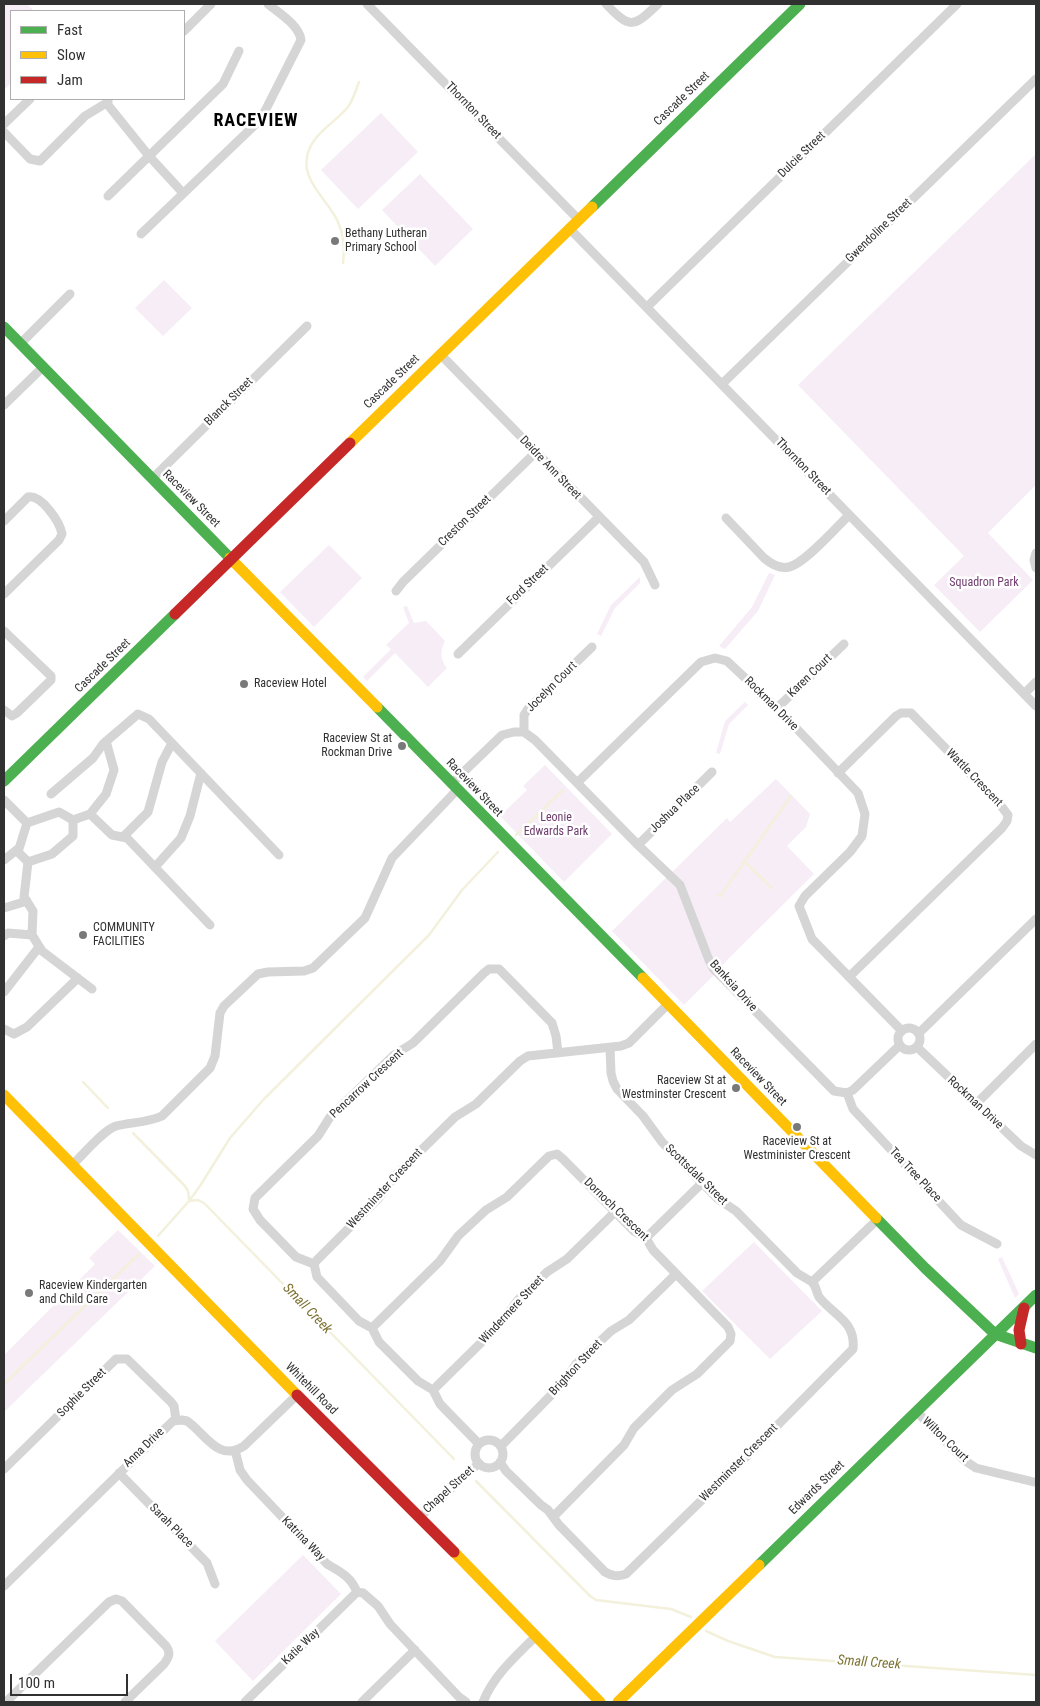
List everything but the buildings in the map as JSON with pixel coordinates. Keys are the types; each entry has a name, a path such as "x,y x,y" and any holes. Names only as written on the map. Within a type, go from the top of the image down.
{"street":[{"path":"185,30 212,4"},
{"path":"142,234 260,120 301,40 296,28 268,4"},
{"name":"Thornton Street","path":"367,4 578,219"},
{"path":"606,4 620,19 631,23 642,19 658,4"},
{"name":"Cascade Street","path":"4,781 800,4"},
{"name":"Dulcie Street","path":"647,307 957,4"},
{"path":"108,196 222,84 239,51"},
{"name":"Gwendoline Street","path":"722,384 1036,79"},
{"path":"4,124 29,100"},
{"path":"4,132 30,159 40,161 85,116 110,101 149,156 183,193"},
{"name":"Thornton Street","path":"569,228 1036,706"},
{"path":"20,344 70,294"},
{"name":"Blanck Street","path":"152,479 307,326"},
{"name":"Raceview Street","path":"4,327 993,1337"},
{"name":"Deidre Ann Street","path":"440,354 644,562 655,585"},
{"path":"4,405 43,367"},
{"name":"Creston Street","path":"396,591 535,453"},
{"path":"4,521 28,497 33,496 52,513 61,528 62,534 59,540 4,594"},
{"path":"726,518 764,558 770,563 784,567 798,564 849,515"},
{"name":"Ford Street","path":"458,654 599,517"},
{"path":"1036,553 1034,560 1036,568"},
{"path":"4,631 51,676 51,680 17,713 12,716 4,710"},
{"name":"Karen Court","path":"777,708 844,644"},
{"name":"Jocelyn Court","path":"524,732 524,715 528,709 592,647"},
{"name":"Rockman Drive","path":"578,782 701,662 715,658 727,662 777,708 858,793 866,814 862,836 850,852 805,896 799,906 812,939 902,1031"},
{"path":"1024,694 1036,682"},
{"name":"Wattle Crescent","path":"838,772 896,716 901,713 911,713 1008,815 1002,828 848,977"},
{"path":"52,794 93,758 106,741 138,714 149,719 279,855"},
{"path":"72,1165 108,1130 116,1126 154,1120 162,1116 210,1068 215,1056 220,1014 224,1006 258,974 304,971 313,968 365,918 392,858 502,735 524,732 535,740 578,782"},
{"path":"27,823 59,812 73,820 90,814 106,794 114,770 106,741"},
{"path":"122,837 148,812 162,762 172,743"},
{"name":"Joshua Place","path":"638,845 712,772"},
{"path":"155,868 181,838 190,816 201,773"},
{"name":"Banksia Drive","path":"578,782 638,845 680,885 708,960 713,968 834,1091 847,1094"},
{"path":"4,800 27,823"},
{"path":"90,814 112,835 127,838 210,926"},
{"path":"28,862 52,854 73,836 73,820"},
{"path":"27,823 18,852 28,862"},
{"path":"4,860 19,848"},
{"path":"28,862 24,897 33,911 32,935 42,951 92,989"},
{"path":"4,908 27,901"},
{"path":"919,1033 1036,918"},
{"path":"4,936 8,933 32,935"},
{"path":"4,992 39,947"},
{"name":"Pencarrow Crescent","path":"314,1264 296,1257 260,1220 253,1209 256,1198 318,1136 330,1117 394,1054 413,1043 484,973 489,969 499,968 552,1023 558,1053"},
{"path":"4,1029 14,1034 27,1027 78,978"},
{"name":"Westminster Crescent","path":"314,1264 378,1200 396,1176 455,1117 476,1104 520,1061 528,1056 610,1048 629,1043 668,1004"},
{"path":"909,1028 919,1033 920,1041 917,1047 910,1050 900,1046 898,1036 902,1031 909,1028"},
{"path":"976,1104 1036,1044"},
{"path":"847,1094 900,1046"},
{"name":"Rockman Drive","path":"917,1047 1021,1146 1036,1155"},
{"name":"Scottsdale Street","path":"610,1048 611,1073 617,1089 643,1116 662,1142 718,1198 736,1211 797,1273 812,1282"},
{"name":"Tea Tree Place","path":"847,1094 853,1109 961,1225 996,1244"},
{"name":"Whitehill Road","path":"4,1095 600,1702"},
{"name":"Dornoch Crescent","path":"372,1328 440,1261 458,1236 486,1210 507,1196 549,1156 557,1154 563,1158 634,1231 646,1238 653,1250 728,1327 731,1334 730,1341 697,1374 672,1390 634,1428 624,1446 554,1516"},
{"path":"646,1238 702,1183"},
{"name":"Windermere Street","path":"433,1390 499,1325 518,1300 547,1272 567,1259 616,1211"},
{"path":"812,1282 878,1219"},
{"path":"314,1264 317,1277 357,1318 372,1328 379,1342 418,1382 433,1390 440,1404 479,1444"},
{"name":"Brighton Street","path":"501,1446 563,1383 576,1364 586,1354 611,1331 629,1320 676,1274"},
{"name":"Westminster Crescent","path":"500,1462 554,1516 559,1525 605,1572 612,1576 619,1576 634,1567 853,1348 854,1338 849,1326 818,1295 816,1286 812,1282"},
{"name":"Edwards Street","path":"618,1702 1036,1295"},
{"path":"1020,1344 1019,1326 1024,1308"},
{"path":"993,1337 1036,1348"},
{"path":"993,1337 1036,1357"},
{"name":"Sophie Street","path":"4,1470 116,1359 127,1359 171,1402 174,1406 176,1420"},
{"path":"235,1450 244,1446 297,1395"},
{"name":"Wilton Court","path":"916,1411 964,1460 976,1468 1034,1482"},
{"name":"Anna Drive","path":"4,1586 169,1424 176,1420 182,1420 192,1424 217,1448 224,1451 235,1450"},
{"path":"490,1440 495,1441 501,1446 503,1454 500,1462 492,1467 483,1466 479,1463 475,1452 479,1444 490,1440"},
{"name":"Katrina Way","path":"235,1450 243,1476 327,1564 342,1573 352,1582 357,1592 364,1593 378,1606 390,1624 459,1697 466,1702"},
{"name":"Chapel Street","path":"420,1517 479,1463"},
{"name":"Sarah Place","path":"119,1474 208,1563 215,1584"},
{"name":"Katie Way","path":"245,1702 357,1592"},
{"path":"6,1702 109,1602 116,1600 122,1601 170,1651 169,1657 164,1664 125,1702"},
{"path":"483,1702 487,1692 500,1673 535,1637"},
{"path":"362,1702 415,1650"}],"green space":[{"path":"4,4 27,4 33,10 10,10 10,84 4,90"},
{"path":"381,113 418,152 358,209 321,170"},
{"name":"Squadron Park","path":"1036,154 1036,485 988,533 1033,580 980,632 934,585 964,556 798,385"},
{"path":"420,174 473,229 435,266 382,210"},
{"path":"164,280 192,308 163,336 135,308"},
{"path":"329,545 362,578 314,627 280,592"},
{"path":"769,573 775,575 758,611 725,649 719,646 752,607"},
{"path":"640,577 640,583 615,608 601,636 597,634 611,605"},
{"path":"407,606 414,623 426,621 445,641 442,655 443,662 447,668 428,687 395,653 367,681 363,677 391,649 386,645 409,623 403,607"},
{"path":"745,702 748,705 729,724 720,754 716,753 725,721"},
{"name":"Leonie Edwards Park","path":"545,765 612,834 564,882 500,816 527,790 523,786"},
{"path":"776,779 810,814 806,827 787,846 814,874 684,1005 612,931 727,818 730,822"},
{"path":"118,1230 155,1266 4,1412 4,1355 95,1264 89,1258"},
{"path":"754,1242 822,1311 770,1359 702,1291"},
{"path":"1002,1257 1019,1294 1015,1298 998,1259"},
{"path":"303,1555 341,1594 253,1681 215,1641"}],"waterway":[{"path":"343,263 344,242 342,232 334,214 308,175 307,157 309,149 318,135 348,107 359,82"},
{"path":"516,835 563,790"},
{"path":"718,895 720,896 791,796"},
{"path":"189,1201 230,1138 264,1099 429,935 462,890 498,852"},
{"path":"744,861 772,888"},
{"path":"83,1082 108,1108"},
{"path":"133,1133 185,1186 189,1199"},
{"name":"Small Creek","path":"158,1236 189,1201 198,1200 204,1203 454,1459"},
{"name":"Small Creek","path":"4,1384 139,1254"},
{"name":"Small Creek","path":"476,1481 596,1600 671,1609 691,1617"},
{"name":"Small Creek","path":"706,1631 728,1641 775,1657 1036,1675"}],"traffic: fast":[{"path":"592,207 800,4"},
{"path":"4,327 230,558"},
{"path":"4,781 175,614"},
{"path":"377,707 643,978"},
{"path":"876,1218 925,1268 995,1334 1036,1348"},
{"path":"759,1565 1036,1295"}],"traffic: slow":[{"path":"350,443 592,207"},
{"path":"230,558 377,707"},
{"path":"643,978 876,1218"},
{"path":"4,1095 297,1395"},
{"path":"454,1552 600,1702"},
{"path":"618,1702 759,1565"}],"traffic: jam":[{"path":"175,614 350,443"},
{"path":"1021,1344 1019,1330 1024,1308"},
{"path":"297,1395 454,1552"}],"place":[{"name":"Bethany Lutheran Primary School","path":"335,241"},
{"name":"Raceview Hotel","path":"244,684"},
{"name":"Raceview St at Rockman Drive","path":"402,746"},
{"name":"COMMUNITY FACILITIES","path":"83,935"},
{"name":"Raceview St at Westminster Crescent","path":"736,1088"},
{"name":"Raceview St at Westminister Crescent","path":"797,1127"},
{"name":"Raceview Kindergarten and Child Care","path":"29,1293"}],"district":[{"name":"RACEVIEW","path":"256,121"}]}
